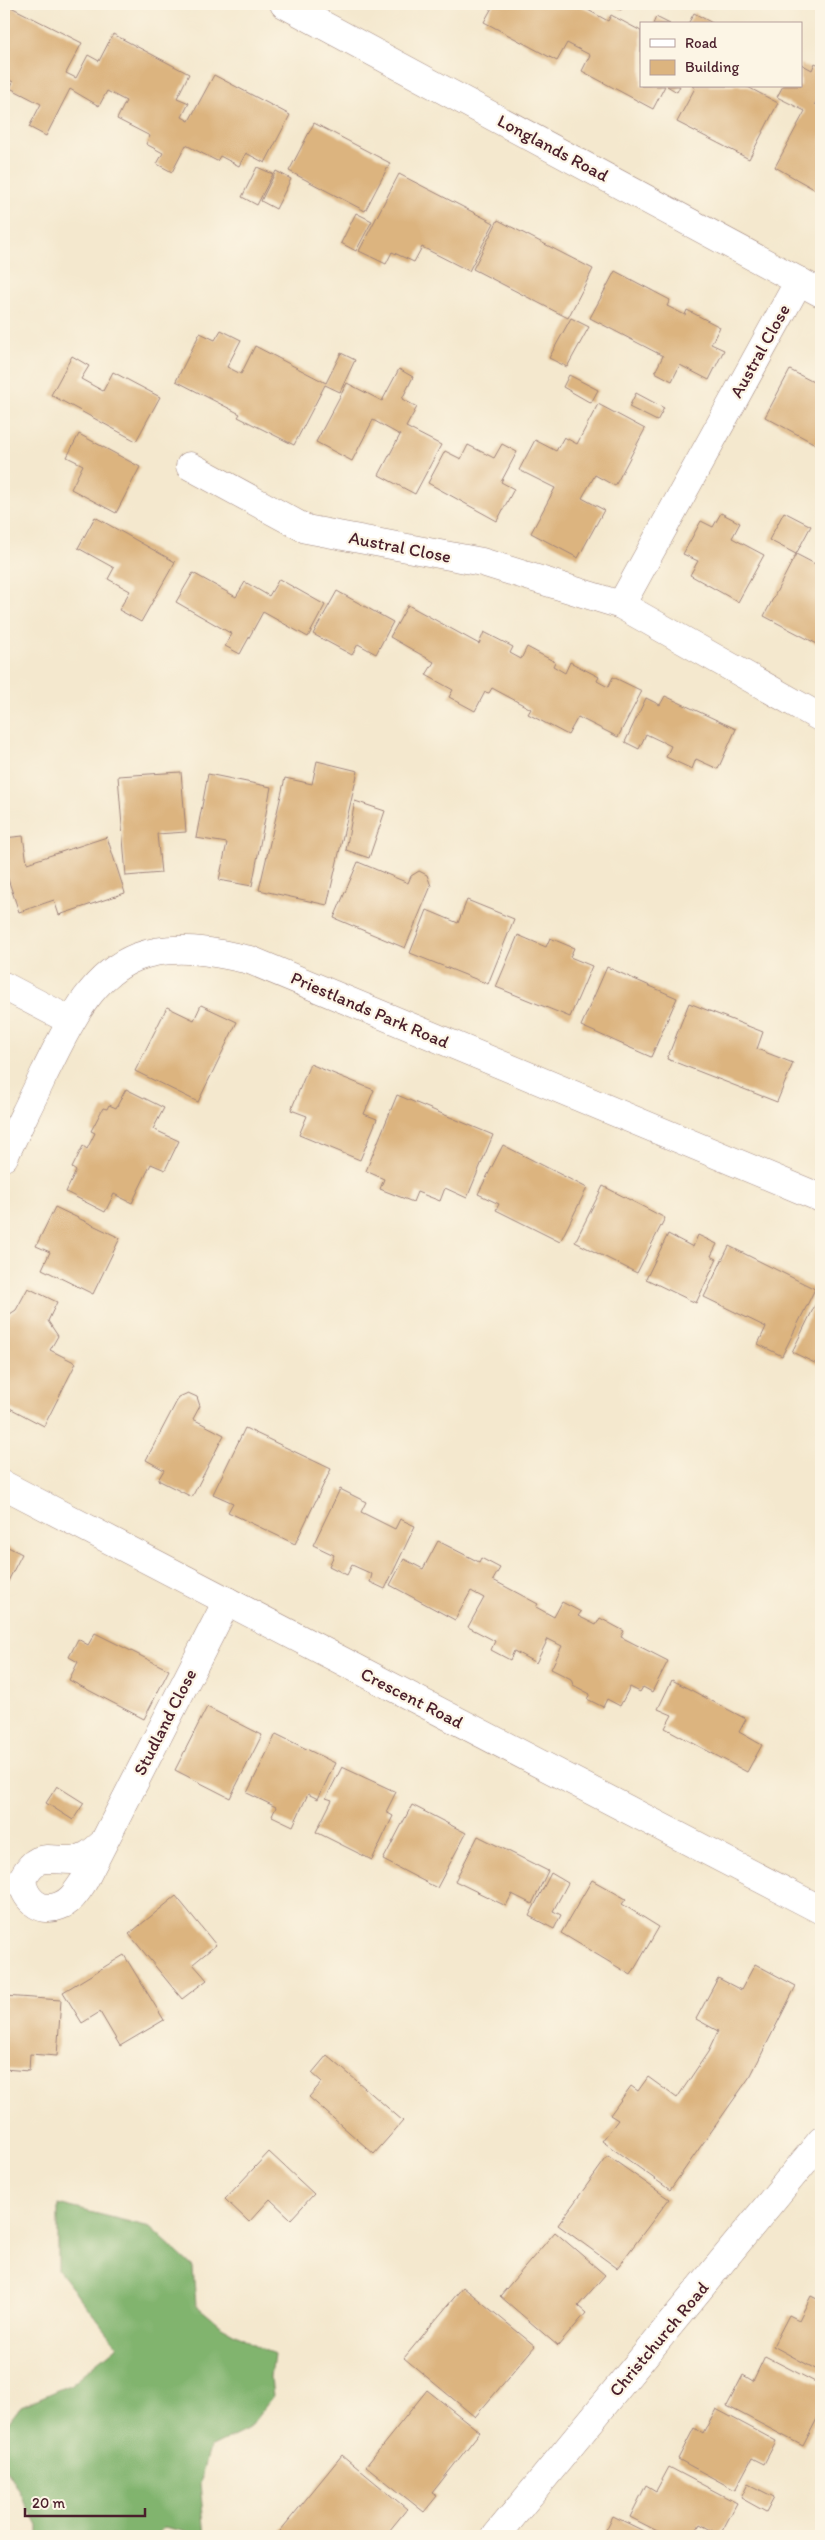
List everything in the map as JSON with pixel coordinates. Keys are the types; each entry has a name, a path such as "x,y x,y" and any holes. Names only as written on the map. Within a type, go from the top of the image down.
{"street":[{"name":"Longlands Road","path":"284,4 810,287"},
{"name":"Austral Close","path":"621,605 810,287"},
{"name":"Austral Close","path":"190,466 306,529 482,562 621,605 821,718"},
{"name":"Priestlands Park Road","path":"4,1157 71,1021 91,992 115,969 137,957 173,950 209,950 250,960 821,1198"},
{"path":"4,986 71,1021"},
{"name":"Crescent Road","path":"4,1485 821,1910"},
{"name":"Studland Close","path":"102,1844 227,1601"},
{"name":"Christchurch Road","path":"496,2536 821,2141"}],"green space":[{"path":"58,2204 150,2227 193,2267 196,2305 220,2325 274,2355 271,2378 273,2397 247,2430 210,2448 200,2484 205,2536 164,2527 156,2536 38,2536 38,2526 4,2465 4,2428 21,2406 70,2385 118,2346 58,2270"}],"building":[{"path":"5,4 82,43 66,73 76,78 88,55 99,61 113,34 189,74 177,98 189,103 182,117 189,121 214,75 290,115 265,163 246,153 239,166 220,156 217,161 186,145 172,172 157,164 163,153 146,144 150,136 117,119 126,101 107,91 99,106 70,89 46,136 29,127 41,104 10,88 13,82 4,77"},
{"path":"494,4 577,4 608,21 611,15 640,30 640,88 664,88 653,109 582,71 590,55 567,43 557,61 484,22"},
{"path":"609,4 625,4 621,10"},
{"path":"694,13 710,22 689,22"},
{"path":"656,17 666,22 654,22"},
{"path":"815,63 821,66 821,92 815,104 821,107 821,193 775,167 805,111 777,97 782,88 802,88 802,65 812,70"},
{"path":"670,88 679,88 677,92"},
{"path":"695,88 750,88 778,103 749,159 677,122"},
{"path":"314,123 390,163 365,211 289,171"},
{"path":"257,167 273,174 257,205 242,197"},
{"path":"276,171 291,179 276,209 261,201"},
{"path":"399,174 494,223 469,271 422,247 414,262 392,252 386,264 359,251"},
{"path":"356,213 372,221 356,251 341,243"},
{"path":"498,220 593,269 568,318 473,269"},
{"path":"615,271 670,300 667,306 685,315 687,310 720,327 711,344 724,350 709,380 680,365 672,381 655,372 663,356 590,318"},
{"path":"571,318 589,327 567,367 549,358"},
{"path":"221,330 241,340 227,367 241,374 255,346 326,383 341,353 355,360 340,392 325,385 294,445 238,417 240,414 176,381 200,333 215,340"},
{"path":"72,356 89,366 81,379 103,391 113,372 160,397 136,441 51,395"},
{"path":"399,369 413,377 402,399 417,407 406,427 441,445 415,494 379,475 400,435 373,420 352,461 316,442 347,383 382,401"},
{"path":"790,370 821,386 821,447 765,417"},
{"path":"569,375 598,390 591,403 563,387"},
{"path":"636,393 664,408 657,421 629,407"},
{"path":"598,404 645,429 615,486 595,475 582,498 604,510 578,558 531,533 555,488 519,470 535,440 556,451 564,437 577,444"},
{"path":"79,434 140,467 116,513 71,489 83,465 67,457"},
{"path":"502,444 517,452 501,482 514,489 497,521 428,483 445,451 461,459 468,445 494,458"},
{"path":"784,512 811,526 796,554 769,540"},
{"path":"721,513 740,523 732,538 764,555 738,602 690,575 698,561 683,554 701,521 713,527"},
{"path":"95,517 175,562 141,622 119,610 130,591 108,579 114,568 78,548"},
{"path":"796,554 821,567 821,646 764,616"},
{"path":"193,573 236,597 245,582 269,596 279,579 325,605 308,637 263,612 240,654 225,646 232,634 176,602"},
{"path":"337,591 393,622 376,654 358,644 352,655 313,634"},
{"path":"408,605 479,644 484,632 513,647 510,653 521,659 527,647 555,662 553,666 565,673 570,662 599,677 597,681 608,687 613,677 642,691 618,737 578,717 568,735 528,714 531,709 492,688 489,693 485,692 475,711 449,697 453,690 426,675 434,662 390,637"},
{"path":"665,696 736,729 718,769 696,759 692,769 666,757 671,746 646,734 639,749 625,742 646,698 660,705"},
{"path":"317,761 358,771 327,905 259,890 285,778 312,784"},
{"path":"181,772 186,832 157,834 161,873 126,876 118,776"},
{"path":"208,774 271,787 252,886 219,880 227,843 196,838"},
{"path":"355,801 385,811 369,858 346,850"},
{"path":"23,836 27,863 107,837 125,893 59,915 54,900 19,912 5,870 4,838"},
{"path":"358,862 408,883 411,876 419,871 427,875 431,886 405,948 334,918"},
{"path":"467,900 514,919 488,984 410,953 427,910 458,923"},
{"path":"518,935 546,947 550,938 574,948 570,957 592,966 570,1017 496,987"},
{"path":"607,967 677,998 651,1057 581,1026"},
{"path":"689,1003 763,1032 757,1049 793,1063 777,1102 667,1059"},
{"path":"201,1005 237,1022 198,1102 135,1071 167,1007 194,1020"},
{"path":"310,1064 374,1090 364,1114 377,1119 360,1160 299,1135 307,1116 291,1110"},
{"path":"126,1089 164,1108 153,1129 179,1141 165,1170 151,1164 132,1203 114,1194 105,1212 66,1192 76,1171 72,1168 83,1146 87,1149 95,1133 91,1131 103,1108 107,1109 109,1105 116,1108"},
{"path":"397,1095 493,1135 467,1198 445,1188 440,1201 417,1192 413,1202 380,1189 384,1179 366,1171"},
{"path":"503,1145 587,1188 560,1242 496,1210 499,1204 478,1194"},
{"path":"603,1186 665,1218 637,1273 575,1242"},
{"path":"55,1207 120,1238 93,1294 42,1269 50,1252 36,1246"},
{"path":"668,1234 693,1247 698,1235 717,1244 711,1256 717,1259 696,1303 646,1279"},
{"path":"729,1246 815,1289 782,1356 758,1344 766,1327 704,1297"},
{"path":"28,1288 57,1302 48,1321 58,1336 50,1350 76,1363 44,1426 4,1405 4,1326 10,1314 16,1310"},
{"path":"821,1293 821,1366 792,1352"},
{"path":"188,1393 197,1397 200,1406 193,1419 224,1435 192,1497 158,1480 164,1470 146,1460 179,1397"},
{"path":"245,1428 331,1469 295,1544 228,1512 233,1503 213,1494"},
{"path":"340,1489 366,1502 361,1512 395,1529 400,1519 415,1526 385,1589 370,1582 372,1574 352,1565 347,1575 329,1566 334,1555 313,1545"},
{"path":"438,1541 479,1562 481,1558 500,1568 493,1580 538,1604 536,1607 554,1617 562,1602 581,1612 578,1616 596,1625 600,1618 624,1631 621,1637 668,1661 652,1692 643,1687 640,1692 630,1687 620,1706 607,1699 603,1707 587,1699 590,1694 573,1685 571,1679 551,1669 562,1646 548,1639 536,1663 514,1651 510,1660 491,1650 495,1641 468,1627 484,1598 471,1591 455,1620 390,1585 404,1559 423,1569"},
{"path":"4,1545 22,1554 4,1589"},
{"path":"95,1633 169,1670 144,1719 69,1680 78,1662 69,1657 78,1639 88,1645"},
{"path":"672,1680 746,1719 739,1732 762,1745 747,1772 665,1728 672,1715 658,1709"},
{"path":"207,1707 262,1735 230,1798 175,1770"},
{"path":"276,1734 335,1763 318,1799 308,1794 293,1826 272,1816 276,1807 247,1793"},
{"path":"342,1767 396,1792 386,1812 393,1816 372,1860 316,1832 332,1800 326,1798"},
{"path":"57,1786 84,1803 73,1820 46,1803"},
{"path":"412,1805 466,1833 437,1888 383,1860"},
{"path":"478,1836 548,1871 532,1904 512,1894 506,1906 455,1881"},
{"path":"551,1873 568,1883 553,1911 561,1915 554,1929 529,1916"},
{"path":"592,1880 626,1899 622,1904 659,1927 631,1975 561,1933"},
{"path":"176,1896 216,1945 193,1964 207,1980 182,1999 129,1934"},
{"path":"124,1955 164,2020 120,2046 100,2012 82,2023 63,1992"},
{"path":"755,1964 796,1986 751,2075 670,2190 602,2141 618,2120 610,2115 631,2086 638,2091 648,2077 677,2098 708,2052 718,2031 696,2019 718,1978 741,1990"},
{"path":"4,1996 61,2000 57,2056 30,2054 29,2071 4,2069"},
{"path":"327,2055 403,2121 374,2154 309,2097 322,2082 312,2073"},
{"path":"269,2152 314,2194 291,2219 270,2199 249,2222 225,2199"},
{"path":"608,2156 669,2199 617,2268 558,2225"},
{"path":"555,2232 605,2275 578,2306 586,2313 558,2346 500,2296"},
{"path":"463,2287 535,2346 475,2417 404,2358"},
{"path":"811,2296 821,2301 821,2372 773,2346 789,2315 799,2320"},
{"path":"765,2356 821,2385 821,2411 803,2446 727,2406 743,2375 753,2381"},
{"path":"427,2390 480,2432 432,2493 437,2496 424,2512 366,2466"},
{"path":"716,2409 776,2441 764,2464 752,2458 735,2490 678,2459 694,2428 703,2434"},
{"path":"342,2455 407,2509 385,2536 276,2536"},
{"path":"669,2467 737,2503 720,2535 700,2524 693,2536 667,2536 630,2517 646,2485 656,2491"},
{"path":"748,2484 774,2497 766,2512 741,2498"},
{"path":"613,2516 654,2536 603,2536"}]}
